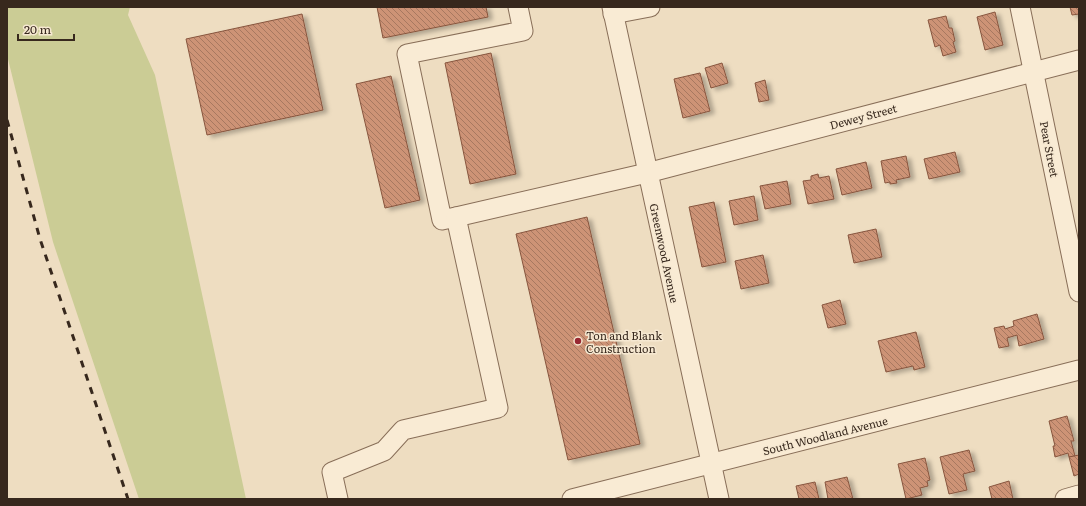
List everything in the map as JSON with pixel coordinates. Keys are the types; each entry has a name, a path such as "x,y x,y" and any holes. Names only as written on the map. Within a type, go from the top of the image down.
{"street":[{"path":"338,499 332,472 384,451 403,430 498,408 456,217 442,220 407,54 523,30 518,7"},
{"path":"612,11 650,7"},
{"name":"Pear Street","path":"1020,7 1034,71 1072,218 1079,292"},
{"name":"Greenwood Avenue","path":"612,11 719,499"},
{"name":"Dewey Street","path":"456,217 647,173 1079,60"},
{"name":"South Woodland Avenue","path":"572,499 604,495 712,464 1079,370"},
{"path":"1065,499 1079,495"}],"green space":[{"path":"7,7 130,7 128,15 155,75 246,499 139,499 53,242 7,55"}],"building":[{"path":"377,7 486,7 488,17 383,38"},
{"path":"1070,7 1079,7 1079,14 1072,15"},
{"path":"995,12 1003,45 985,50 977,17"},
{"path":"302,14 323,110 207,135 186,39"},
{"path":"946,16 949,28 952,28 955,41 953,42 956,52 943,56 940,45 935,47 928,20"},
{"path":"491,53 516,174 470,184 445,63"},
{"path":"722,63 728,83 711,88 705,68"},
{"path":"700,73 710,111 683,118 674,79"},
{"path":"391,76 420,200 385,208 356,84"},
{"path":"765,80 769,100 759,102 755,83"},
{"path":"955,152 960,172 929,179 924,159"},
{"path":"906,156 910,177 896,180 897,183 885,183 881,161"},
{"path":"866,162 872,188 842,195 836,169"},
{"path":"818,174 819,178 829,176 834,199 808,204 803,181 811,180 811,176"},
{"path":"787,181 791,204 765,209 760,186"},
{"path":"754,196 758,220 734,225 729,201"},
{"path":"714,202 726,262 702,267 689,207"},
{"name":"Ton and Blank Construction","path":"587,217 640,444 568,460 516,234"},
{"path":"876,229 882,257 854,263 848,235"},
{"path":"763,255 769,283 741,289 735,261"},
{"path":"840,300 846,324 828,328 822,305"},
{"path":"1037,314 1044,339 1019,346 1017,335 1007,338 1009,346 999,348 994,328 1004,326 1005,329 1014,326 1013,321"},
{"path":"916,332 925,367 914,370 913,366 886,372 878,341"},
{"path":"1067,416 1074,441 1071,441 1075,456 1069,457 1068,453 1055,457 1053,446 1055,446 1049,421"},
{"path":"969,450 975,471 963,474 967,490 949,494 940,457"},
{"path":"1079,455 1079,474 1074,476 1069,457"},
{"path":"925,458 930,480 927,481 928,486 920,488 922,495 906,499 898,464"},
{"path":"847,477 853,499 828,499 825,482"},
{"path":"1009,481 1013,499 992,499 989,487"},
{"path":"815,482 819,499 799,499 796,486"}],"railway":[{"path":"7,120 40,239 128,499"}],"place":[{"name":"Ton and Blank Construction","path":"578,341"}]}
